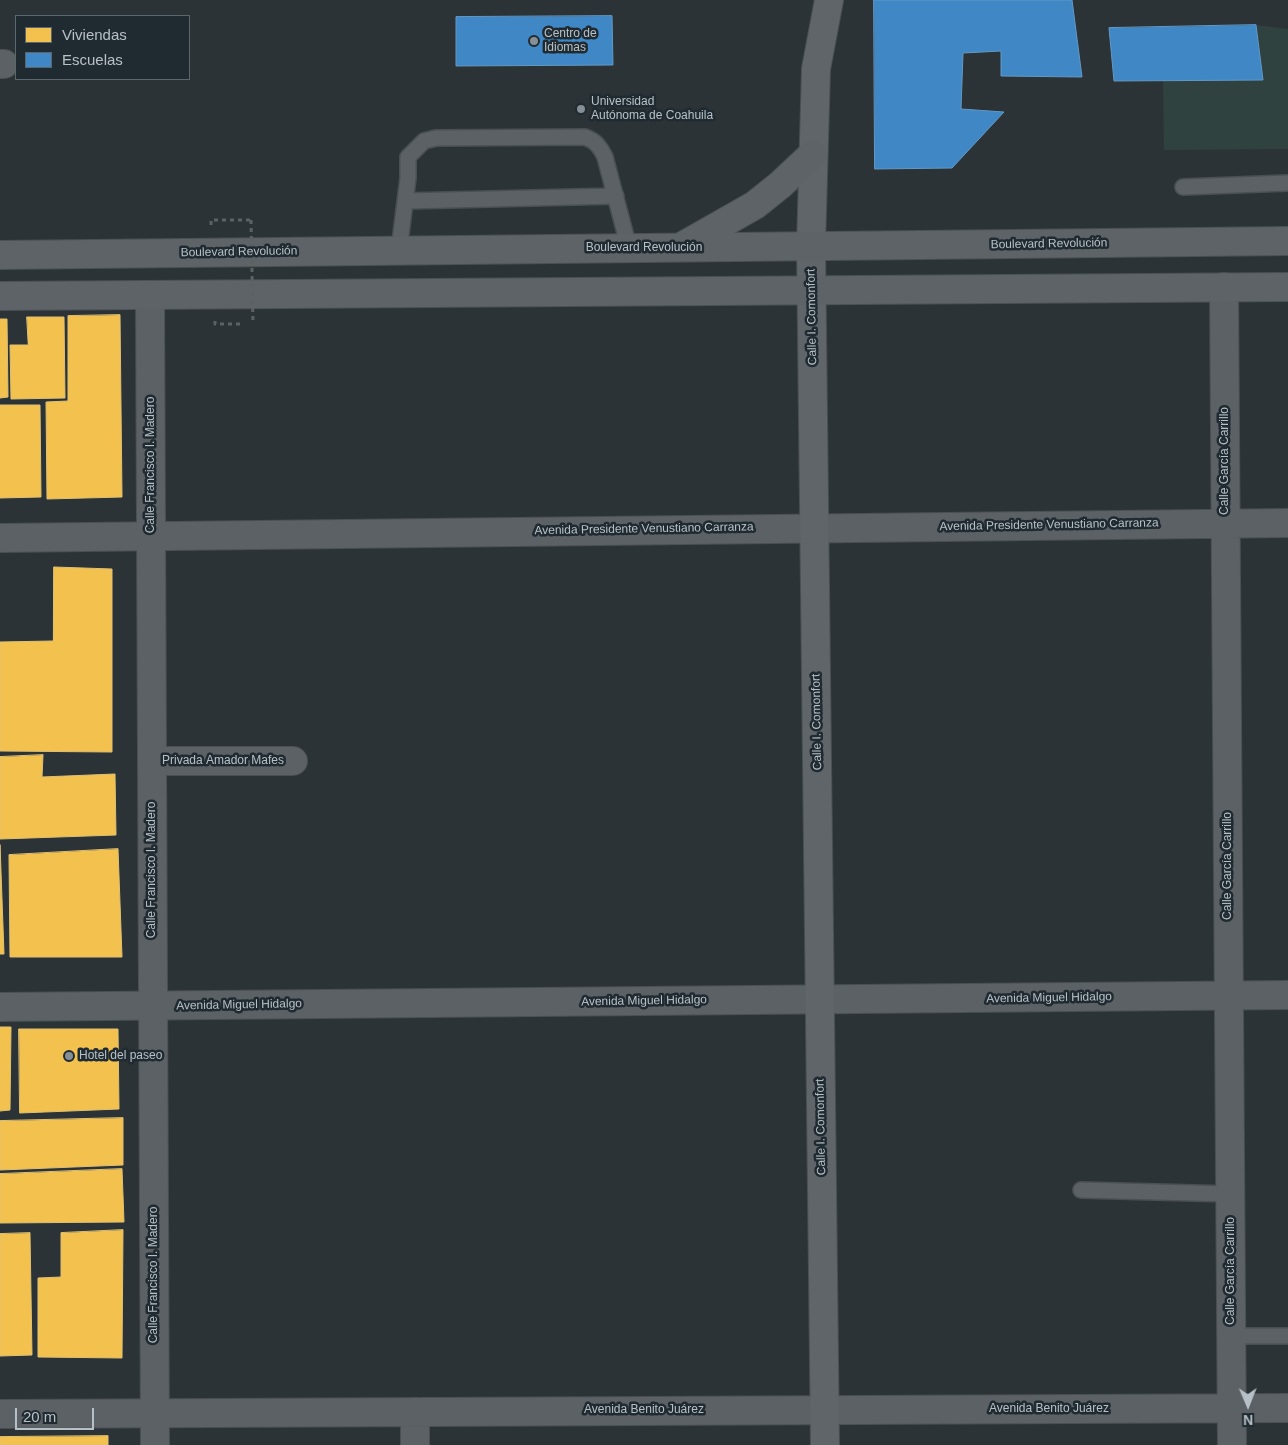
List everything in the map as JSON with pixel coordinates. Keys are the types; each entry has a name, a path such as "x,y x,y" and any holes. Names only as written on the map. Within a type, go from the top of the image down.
{"main road":[{"name":"Calle I. Comonfort","path":"825,1445 811,246 812,155 816,69 829,0"},
{"path":"679,248 755,204 780,185 812,155"},
{"name":"Boulevard Revolución","path":"0,255 1288,241"},
{"path":"0,296 1288,287"}],"street":[{"name":"Calle García Carrillo","path":"1224,287 1232,1445"},
{"name":"Calle Francisco I. Madero","path":"150,295 155,1445"},
{"name":"Avenida Presidente Venustiano Carranza","path":"0,538 814,527 1288,523"},
{"name":"Privada Amador Mafes","path":"152,761 293,761"},
{"name":"Avenida Miguel Hidalgo","path":"0,1007 1288,995"},
{"name":"Avenida Benito Juárez","path":"0,1414 1288,1408"},
{"path":"415,1412 415,1445"}],"lane":[{"path":"399,250 406,201 408,157 424,141 436,138 585,138 600,147 605,157 629,248"},
{"path":"1182,187 1288,184"},
{"path":"406,201 616,196"},
{"path":"1081,1190 1231,1194"},
{"path":"1232,1336 1288,1336"}],"path":[{"path":"211,220 251,220 252,324 215,324"}],"green space":[{"path":"1256,25 1288,29 1288,149 1164,150 1163,80 1263,80"}],"building: Viviendas":[{"path":"120,315 122,497 47,499 46,402 68,401 68,316"},
{"path":"27,317 64,317 65,398 11,399 10,345 28,345"},
{"path":"0,319 7,319 8,397 0,398"},
{"path":"0,405 40,405 41,497 0,498"},
{"path":"54,567 112,569 112,752 0,751 0,642 53,641"},
{"path":"43,755 42,777 115,774 116,835 0,839 0,757"},
{"path":"0,845 4,954 0,954"},
{"path":"118,849 122,957 10,957 9,855"},
{"path":"0,1027 11,1027 10,1110 0,1111"},
{"path":"19,1029 118,1029 119,1109 20,1113"},
{"path":"123,1118 123,1165 0,1170 0,1121"},
{"path":"122,1169 124,1222 0,1223 0,1174"},
{"path":"123,1230 122,1358 38,1357 38,1278 61,1277 61,1233"},
{"path":"30,1233 32,1355 0,1356 0,1234"},
{"path":"108,1436 108,1445 0,1445 0,1437"}],"building: Escuelas":[{"path":"874,0 1072,0 1082,77 1001,76 1001,51 963,53 961,109 1004,112 952,168 875,169"},
{"name":"Centro de Idiomas","path":"612,16 613,65 456,66 456,17"},
{"path":"1256,25 1263,80 1114,81 1109,28"}],"place":[{"name":"Centro de Idiomas","path":"534,41"},
{"name":"Universidad Autónoma de Coahuila","path":"581,109"},
{"name":"Hotel del paseo","path":"69,1056"}]}
